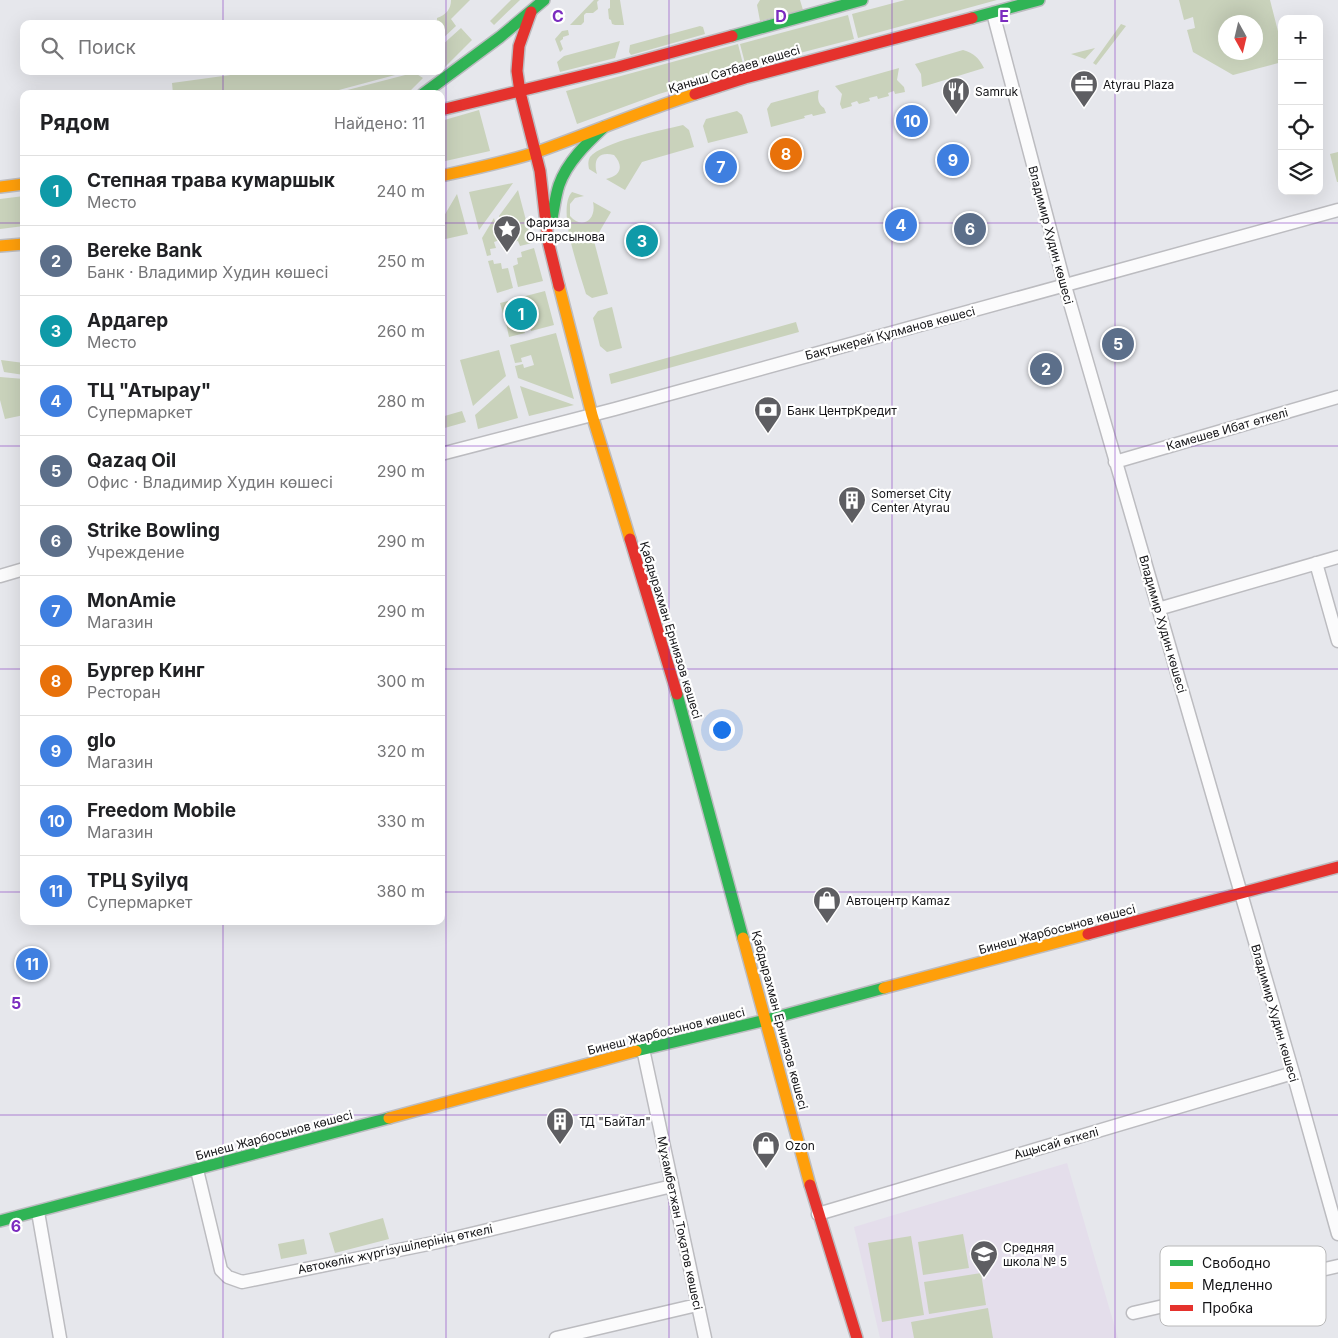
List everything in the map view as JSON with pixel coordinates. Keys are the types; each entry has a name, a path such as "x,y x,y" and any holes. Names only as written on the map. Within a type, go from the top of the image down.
{"street":[{"path":"429,90 532,12 544,0"},
{"path":"445,109 618,67 862,0"},
{"name":"Қаныш Сәтбаев көшесі","path":"445,175 536,152 649,109 745,78 1038,0"},
{"name":"Қабдырахман Ерниязов көшесі","path":"532,12 519,46 517,71 520,92 536,152 548,241 592,415 665,655 818,1214 857,1338"},
{"name":"Владимир Худин көшесі","path":"993,13 1065,286 1338,1234"},
{"path":"548,241 556,198 564,174 584,146 604,127"},
{"path":"0,187 20,184"},
{"name":"Бақтыкерей Құлманов көшесі","path":"445,453 592,415 1338,210"},
{"path":"0,246 20,244"},
{"name":"Камешев Ибат өткелі","path":"1116,462 1338,397"},
{"path":"1158,609 1338,557"},
{"path":"1316,563 1338,641"},
{"path":"0,576 20,571"},
{"name":"Бинеш Жарбосынов көшесі","path":"0,1221 197,1170 643,1049 766,1020 1338,867"},
{"name":"Мұхамбетжан Тоқатов көшесі","path":"643,1049 705,1338"},
{"name":"Ащысай өткелі","path":"818,1214 1293,1073"},
{"name":"Автокөлік жүргізушілерінің өткелі","path":"197,1170 221,1270 228,1277 242,1282 438,1242 672,1186"},
{"path":"38,1212 60,1338"},
{"path":"556,1338 697,1305"},
{"path":"1133,1313 1160,1307"}],"shaded area":[{"name":"Средняя школа № 5","path":"1067,1163 1118,1338 880,1338 854,1227"}],"green space":[{"path":"451,0 470,0 451,19 456,26 445,36 445,20 437,20 437,18 443,15 450,6"},
{"path":"511,0 520,0 494,25 490,21"},
{"path":"594,0 599,0 597,2 598,9 593,13 586,13 584,15 584,22 581,25 570,25"},
{"path":"610,0 620,0 624,25 612,24 609,19 608,9 610,8"},
{"path":"760,0 800,0 803,10 760,21 757,5"},
{"path":"905,0 997,0 858,38 852,14"},
{"path":"1179,0 1270,0 1278,31 1278,63 1233,75 1193,52 1187,30 1195,28 1193,17 1184,20"},
{"path":"848,15 854,39 746,67 740,44"},
{"path":"1121,24 1126,26 1096,65 1093,63"},
{"path":"700,26 703,27 705,34 631,55 629,52 630,45"},
{"path":"461,28 472,40 445,67 445,42"},
{"path":"568,30 569,35 563,37 560,41 563,49 560,52 555,39 562,31"},
{"path":"620,41 615,58 560,72 557,62 564,56"},
{"path":"738,44 744,68 659,94 577,124 566,91"},
{"path":"1095,48 1085,59 1071,54"},
{"path":"963,50 976,56 984,68 922,87 921,74 915,64"},
{"path":"899,68 897,80 904,87 905,92 895,94 894,91 888,93 889,96 878,99 877,96 869,98 870,101 859,104 857,101 851,103 852,106 842,109 840,104 842,94 835,86"},
{"path":"230,75 395,75 339,90 173,90 172,83"},
{"path":"405,75 418,75 423,78 411,90 347,90"},
{"path":"819,90 818,100 826,113 804,116 805,118 771,127 767,109 771,103"},
{"path":"479,110 490,151 445,161 445,120"},
{"path":"737,111 742,115 748,133 708,143 703,126 706,119"},
{"path":"683,125 689,130 694,147 642,162 625,190 606,179 615,176 620,167 614,155 604,154 598,158 596,161 597,174 589,169 590,157 607,146"},
{"path":"1338,152 1338,182 1337,182 1330,154"},
{"path":"513,183 479,230 469,192"},
{"path":"518,190 532,243 520,246 518,241 512,242 511,237 506,238 499,216"},
{"path":"572,192 584,196 575,198 570,204 570,216 575,220 584,222 591,218 594,208 593,202 611,212 594,241 608,294 592,298 586,294 568,226 568,200"},
{"path":"457,194 468,234 445,239 445,214"},
{"path":"20,196 20,226 0,229 0,199"},
{"path":"494,218 500,240 494,242 496,248 490,249 491,255 487,256 482,238"},
{"path":"534,248 543,281 518,287 513,266 518,264 517,258 522,257 521,252"},
{"path":"493,260 494,264 501,263 502,269 508,268 513,288 497,293 488,261"},
{"path":"545,291 554,325 531,331 529,325 534,320 535,312 530,305 523,303 522,297"},
{"path":"516,299 517,305 512,307 509,315 504,317 500,303"},
{"path":"612,307 622,348 607,352 600,346 593,318 598,311"},
{"path":"511,321 518,327 523,327 525,333 509,337 506,323"},
{"path":"796,322 799,332 611,384 609,374"},
{"path":"556,333 574,399 518,378 515,366 523,364 524,368 534,365 531,355 521,358 522,362 515,363 510,345"},
{"path":"499,350 506,376 473,406 460,360"},
{"path":"1,360 20,362 20,374 4,372"},
{"path":"0,377 20,379 20,416 5,419 0,400"},
{"path":"509,385 518,418 478,429 475,415"},
{"path":"520,386 574,405 529,416"},
{"path":"462,411 466,422 445,428 445,416"},
{"path":"383,1218 389,1239 335,1253 329,1233"},
{"path":"963,1234 969,1268 923,1275 918,1242"},
{"path":"911,1236 924,1315 882,1322 868,1243"},
{"path":"304,1239 307,1254 281,1259 278,1244"},
{"path":"981,1273 986,1305 929,1314 924,1282"},
{"path":"988,1308 993,1338 914,1338 911,1322"}],"traffic: fast":[{"path":"428,90 500,37 544,0"},
{"path":"732,36 862,0"},
{"path":"972,18 1039,0"},
{"path":"551,223 558,190 567,168 578,153 604,127"},
{"path":"677,694 743,938"},
{"path":"636,1051 766,1020 884,988"},
{"path":"0,1221 389,1118"}],"traffic: slow":[{"path":"445,175 537,152 695,94"},
{"path":"0,187 20,184"},
{"path":"0,246 20,244"},
{"path":"559,286 592,415 630,539"},
{"path":"884,988 1088,934"},
{"path":"743,938 810,1185"},
{"path":"389,1118 636,1051"}],"traffic: jam":[{"path":"531,12 519,46 517,71 520,92 540,171 548,241 559,286"},
{"path":"695,94 745,78 972,18"},
{"path":"445,109 618,67 732,36"},
{"path":"630,539 677,694"},
{"path":"1088,934 1338,867"},
{"path":"810,1185 857,1338"}],"place":[{"name":"Atyrau Plaza","path":"1084,108"},
{"name":"Samruk","path":"956,115"},
{"name":"Freedom Mobile","path":"912,121"},
{"name":"Бургер Кинг","path":"786,154"},
{"name":"glo","path":"953,160"},
{"name":"MonAmie","path":"721,167"},
{"name":"ТЦ \"Атырау\"","path":"901,225"},
{"name":"Strike Bowling","path":"970,229"},
{"name":"Ардагер","path":"642,241"},
{"name":"Фариза Онгарсынова","path":"507,253"},
{"name":"Степная трава кумаршык","path":"521,314"},
{"name":"Qazaq Oil","path":"1118,344"},
{"name":"Bereke Bank","path":"1046,369"},
{"name":"Банк ЦентрКредит","path":"768,434"},
{"name":"Somerset City Center Atyrau","path":"852,524"},
{"name":"Автоцентр Kamaz","path":"827,924"},
{"name":"ТРЦ Syilyq","path":"32,964"},
{"name":"ТД \"БайТал\"","path":"560,1145"},
{"name":"Ozon","path":"766,1169"},
{"name":"Средняя школа № 5","path":"984,1278"}]}
